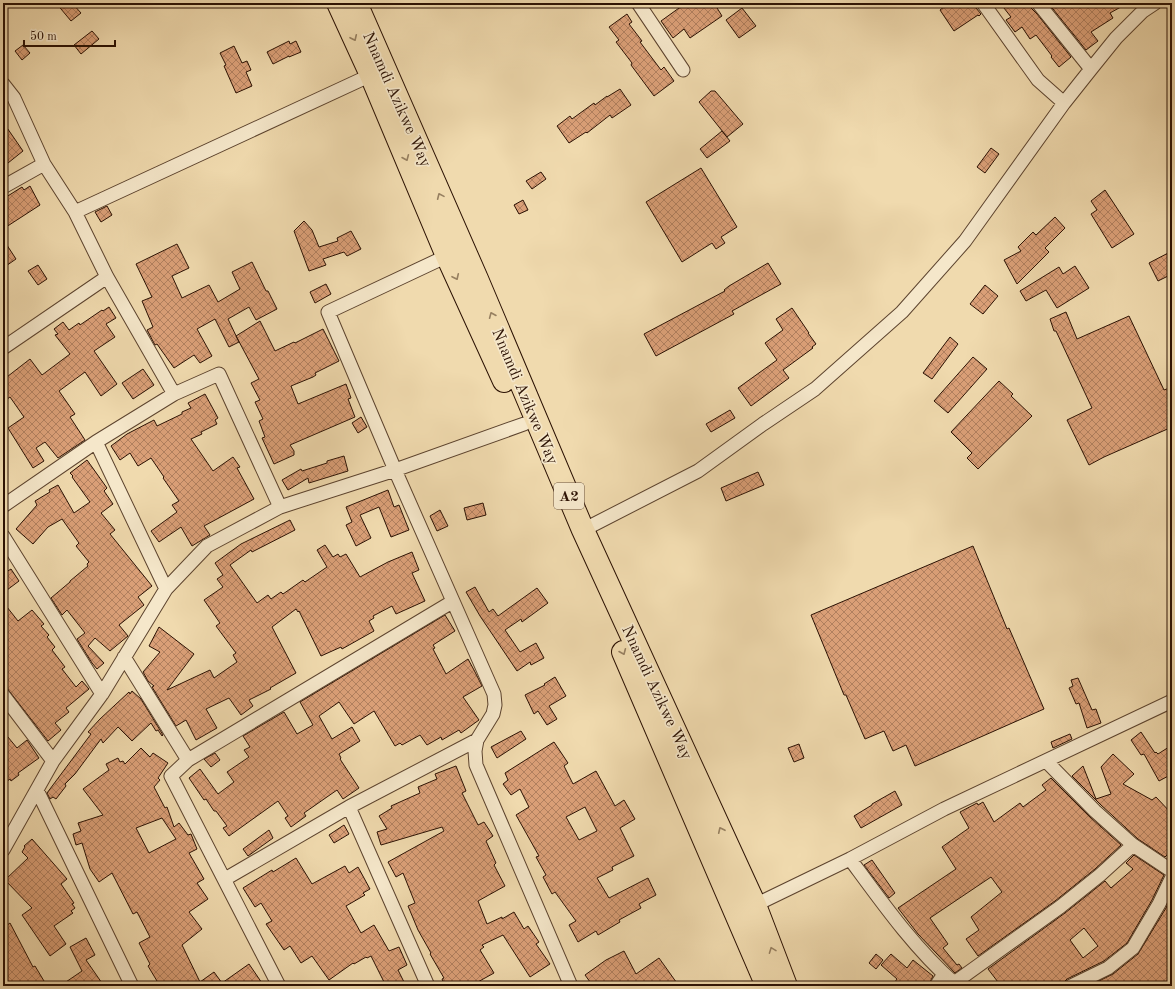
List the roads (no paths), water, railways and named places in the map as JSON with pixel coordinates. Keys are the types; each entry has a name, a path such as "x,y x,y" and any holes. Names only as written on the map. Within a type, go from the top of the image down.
{"highway":[{"name":"Nnamdi Azikwe Way","path":"338,3 371,75 447,256 524,424 767,986"},
{"name":"Nnamdi Azikwe Way","path":"356,3 477,279 583,530 755,905 786,986"}],"street":[{"path":"638,3 683,70"},
{"path":"983,3 1038,80 1064,103"},
{"path":"1038,3 1091,69"},
{"path":"583,530 698,471 815,389 902,312 965,241 1064,103 1091,69 1116,38 1150,4"},
{"path":"75,212 371,75"},
{"path":"3,84 14,98 44,164 75,212 107,277 174,394"},
{"path":"3,187 44,164"},
{"path":"447,256 328,312 452,602 494,694 493,714 477,740 475,750 476,765 571,986"},
{"path":"3,348 107,277"},
{"path":"3,506 96,442 174,394 219,374 280,507"},
{"path":"3,850 53,761 102,694 166,589 207,546 280,507 395,470 524,424"},
{"path":"96,442 166,589"},
{"path":"3,536 102,694"},
{"path":"279,986 171,776 188,760 452,602"},
{"path":"124,657 188,760"},
{"path":"3,695 53,761"},
{"path":"755,905 850,859 944,809 1172,701"},
{"path":"225,880 349,807 477,740"},
{"path":"1046,761 1095,811 1133,845 1172,871"},
{"path":"37,790 132,986"},
{"path":"349,807 428,986"},
{"path":"850,859 886,908 935,966 954,983 1060,907 1100,875 1133,845"},
{"path":"1071,986 1108,968 1133,948 1159,904 1172,877"},
{"path":"936,986 944,974"}]}
